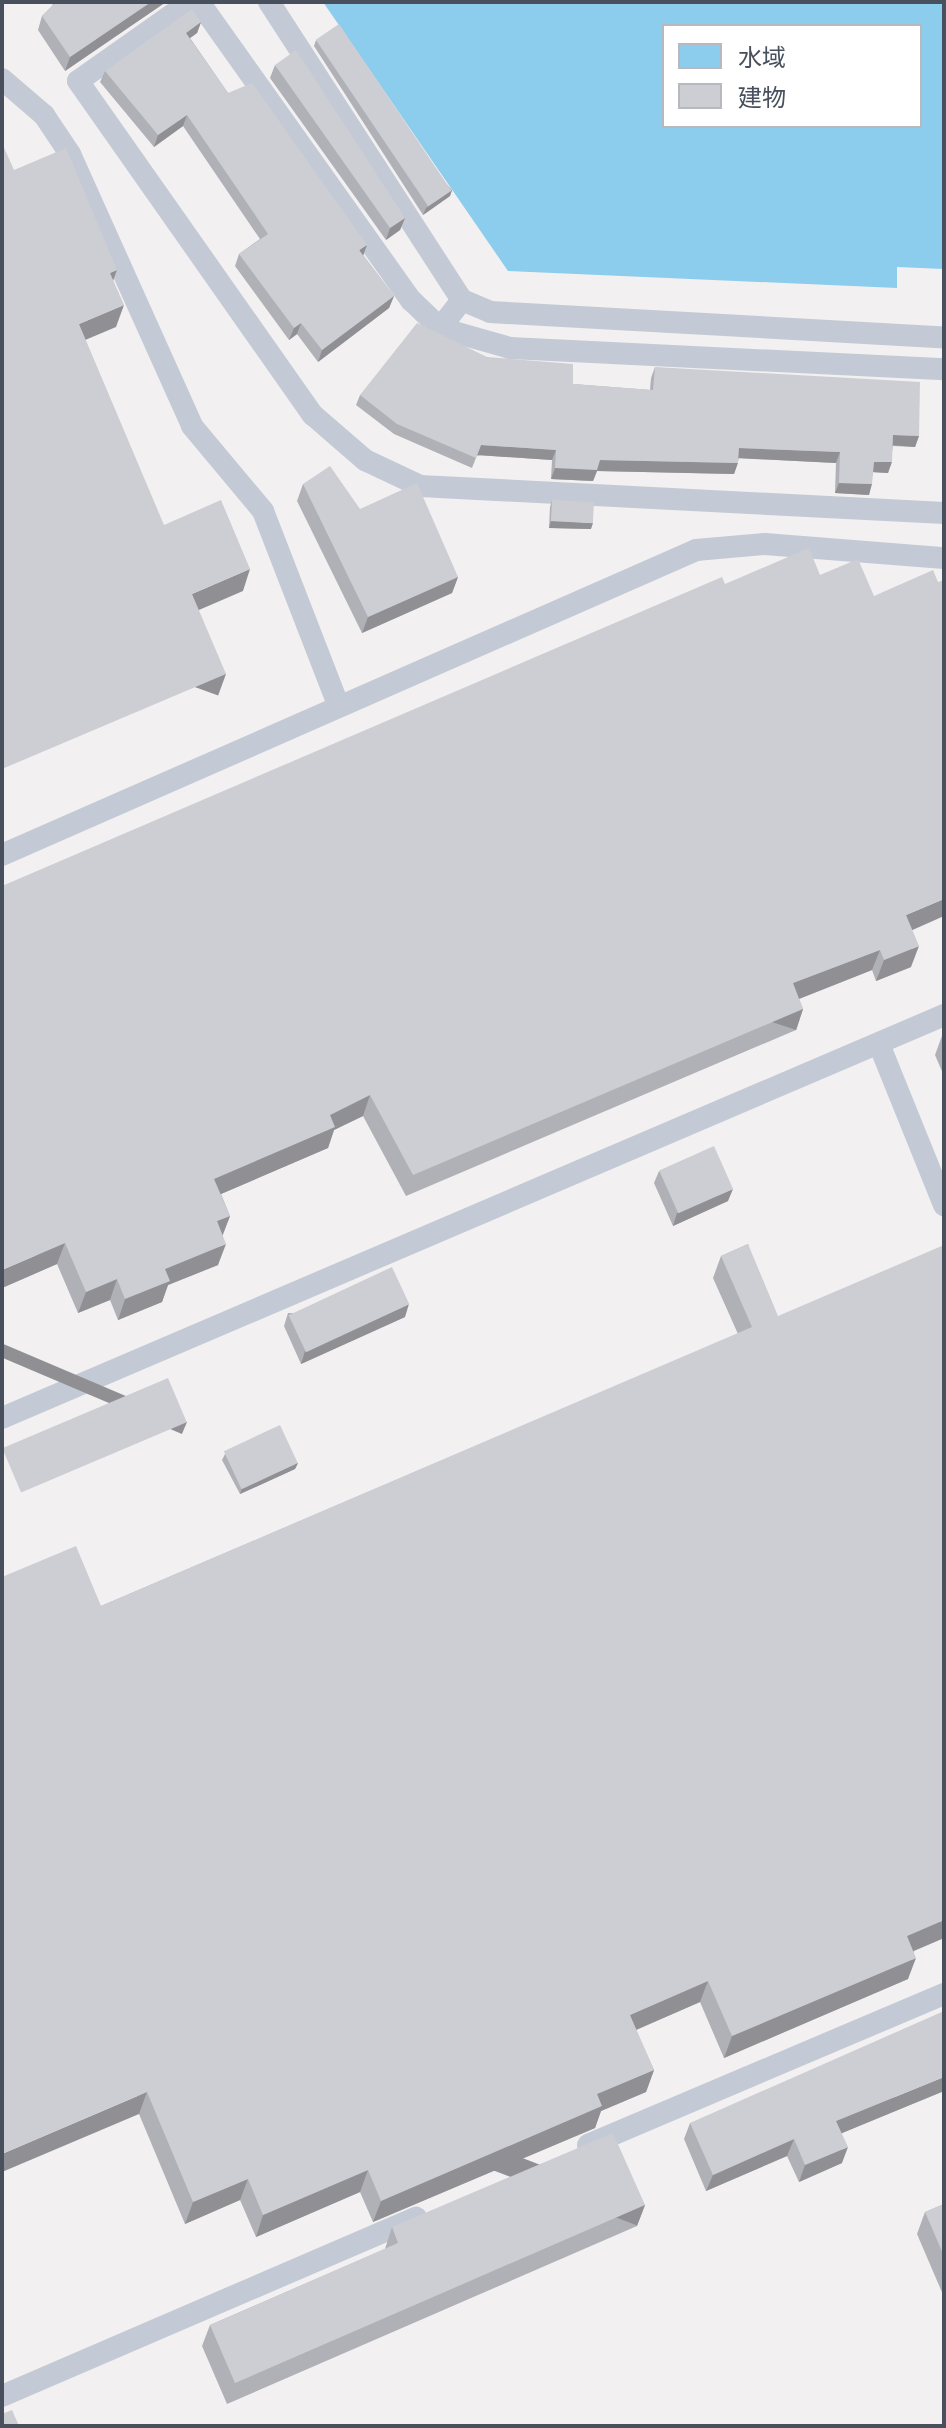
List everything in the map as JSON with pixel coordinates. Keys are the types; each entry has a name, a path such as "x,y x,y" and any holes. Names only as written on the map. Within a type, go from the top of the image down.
{"lane":[{"path":"190,2 78,81 313,415 365,460 420,486 944,513"},
{"path":"199,2 411,300 440,328 510,348 944,369"},
{"path":"269,2 462,300 490,312 944,337"},
{"path":"2,79 44,115 70,154 192,426 263,511 338,704"},
{"path":"440,328 462,300"},
{"path":"2,855 338,704 696,550 765,544 944,558"},
{"path":"2,1418 944,1015"},
{"path":"879,1044 944,1205"},
{"path":"565,2154 944,1994"},
{"path":"2,2396 435,2210"}],"water":[{"path":"323,2 944,2 944,269 897,267 897,288 508,271"}],"building":[{"path":"56,2 151,2 70,57 42,16"},
{"path":"192,9 201,22 186,33 228,93 252,83 367,245 359,250 394,296 322,350 301,323 294,328 239,254 268,234 187,115 158,135 105,71"},
{"path":"339,24 451,191 428,206 316,40"},
{"path":"296,50 405,218 390,228 275,65"},
{"path":"2,143 14,170 66,148 117,270 110,273 124,305 79,324 164,525 221,500 250,569 192,594 226,674 2,769"},
{"path":"417,323 487,357 573,364 573,384 653,390 655,367 920,382 919,436 893,435 892,462 874,462 872,484 839,483 840,452 739,448 738,463 600,460 597,470 555,468 556,450 481,445 476,458 397,424 360,395"},
{"path":"330,466 360,509 417,483 458,577 368,617 303,484"},
{"path":"552,500 594,502 593,523 551,521"},
{"path":"809,548 820,575 858,559 874,596 933,570 938,582 944,580 944,899 906,915 919,946 884,960 880,950 793,983 803,1009 413,1175 370,1095 330,1115 335,1127 214,1179 230,1216 217,1221 226,1244 165,1269 170,1281 125,1299 117,1279 86,1292 65,1243 2,1270 2,886 722,577 725,584"},
{"path":"714,1146 733,1189 678,1213 659,1170"},
{"path":"748,1244 778,1316 944,1245 944,1920 907,1936 916,1958 732,2036 708,1981 630,2015 654,2070 597,2094 602,2106 381,2201 368,2170 263,2215 248,2179 193,2202 147,2092 2,2154 2,1577 76,1546 101,1606 752,1327 721,1256"},
{"path":"392,1267 409,1304 306,1352 289,1315"},
{"path":"168,1378 187,1422 21,1493 2,1448"},
{"path":"280,1425 298,1463 242,1489 224,1451"},
{"path":"944,2011 944,2077 836,2121 848,2147 805,2165 794,2139 713,2175 690,2123"},
{"path":"613,2133 645,2205 235,2383 210,2325 398,2243 392,2227"},
{"path":"944,2204 944,2256 925,2212"},
{"path":"12,2410 19,2426 2,2426 2,2414"}]}
